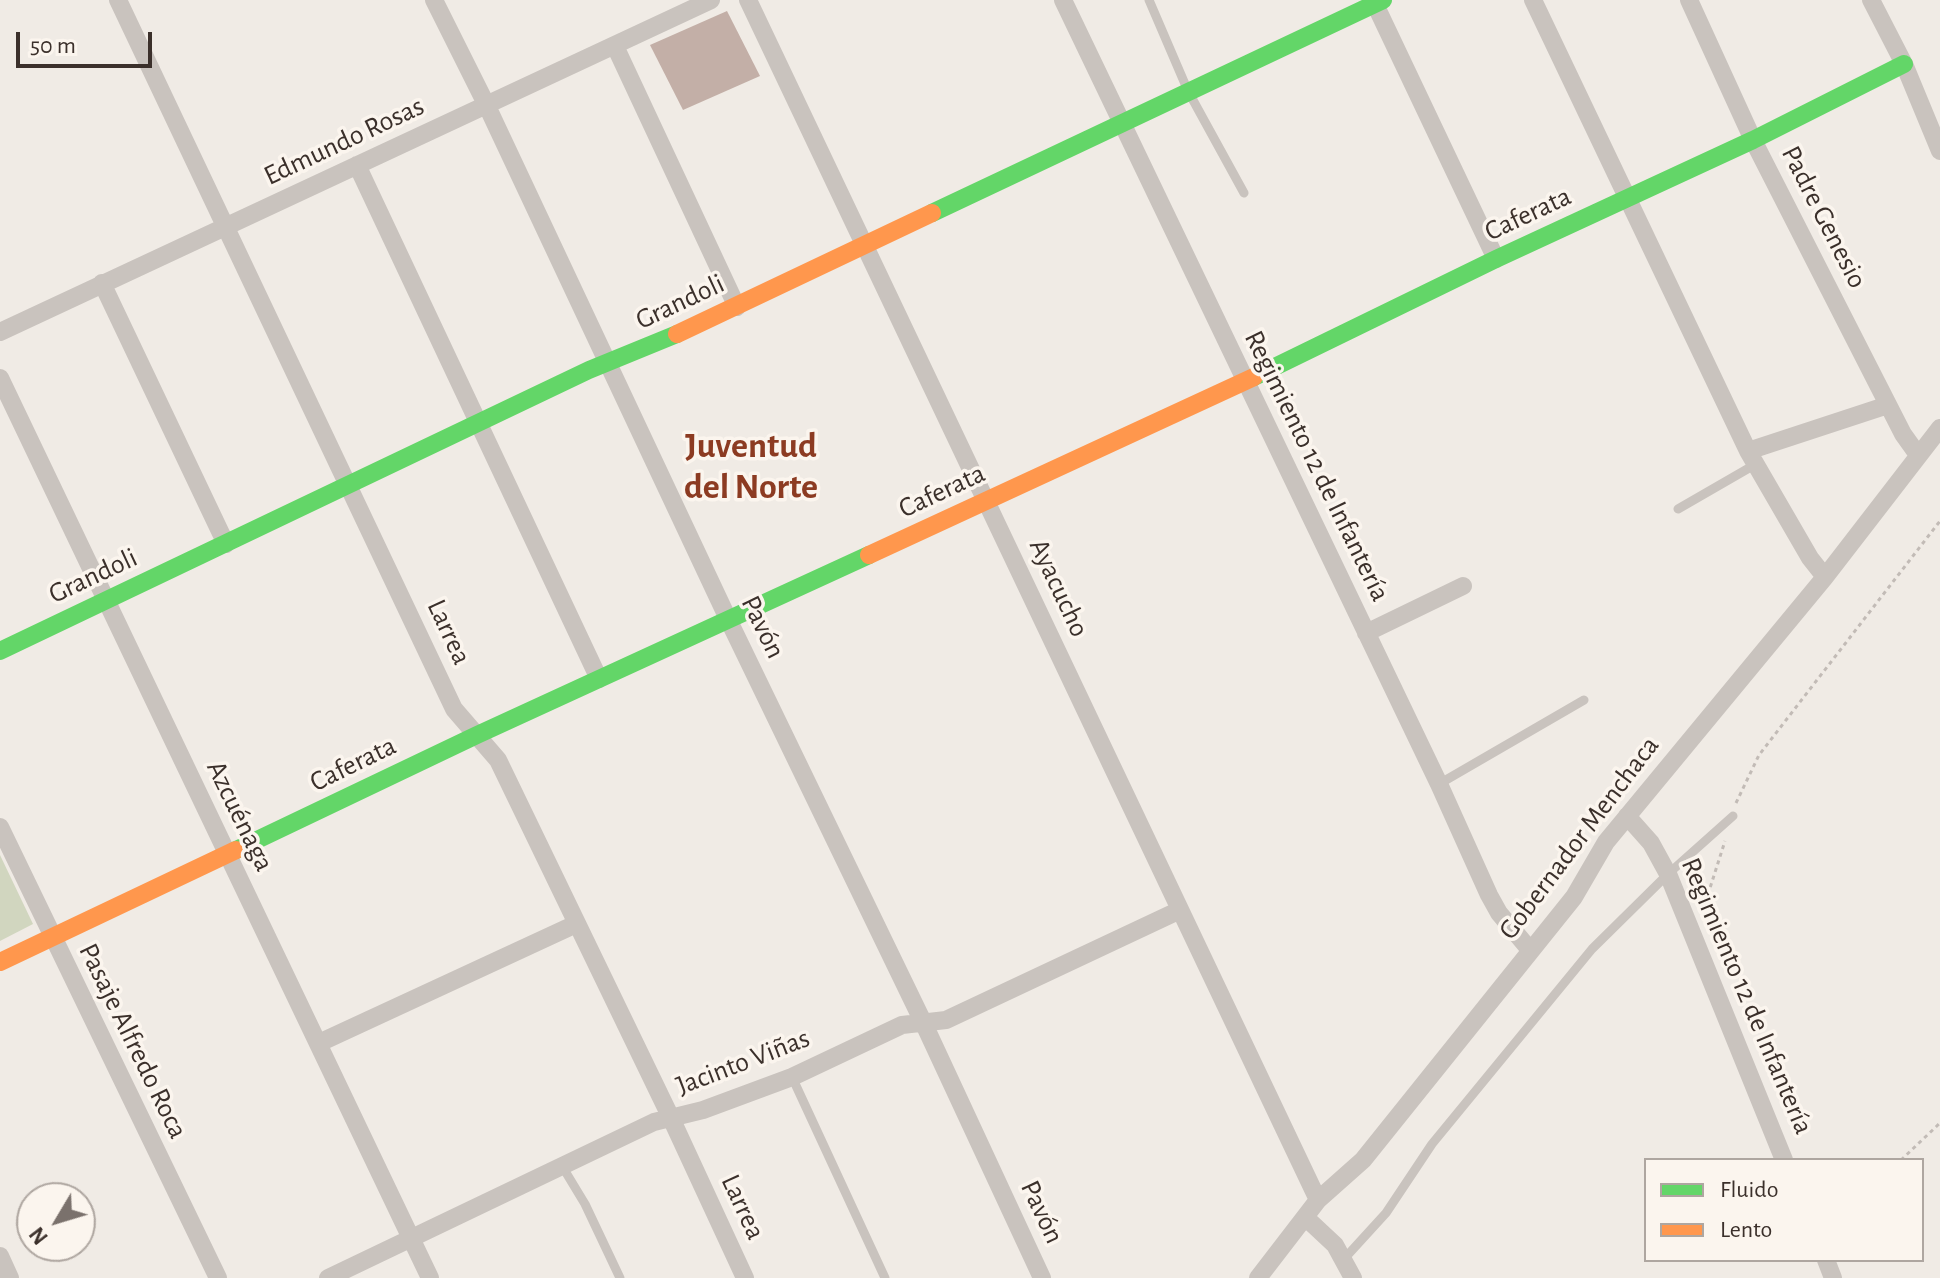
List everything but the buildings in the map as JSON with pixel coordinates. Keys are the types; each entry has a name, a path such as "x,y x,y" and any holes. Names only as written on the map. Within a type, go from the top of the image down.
{"street":[{"name":"Larrea","path":"118,0 454,709 498,760 745,1278"},
{"name":"Pavón","path":"434,0 924,1024 1042,1278"},
{"name":"Edmundo Rosas","path":"0,332 711,0"},
{"name":"Ayacucho","path":"748,0 1318,1200"},
{"name":"Regimiento 12 de Infantería","path":"1063,0 1499,913 1530,950"},
{"path":"1533,0 1752,458 1810,558 1825,577"},
{"name":"Padre Genesio","path":"1689,0 1753,140 1903,434 1918,455"},
{"path":"1871,0 1904,64 1940,151"},
{"path":"1377,1 1496,259"},
{"name":"Grandoli","path":"0,651 478,423 737,307 1377,1"},
{"path":"615,46 737,307"},
{"name":"Caferata","path":"0,962 477,735 1245,382 1496,259 1753,140 1904,64"},
{"path":"357,165 599,679"},
{"path":"102,283 226,544"},
{"name":"Azcuénaga","path":"0,378 430,1278"},
{"path":"1752,458 1888,405"},
{"name":"Gobernador Menchaca","path":"1258,1278 1318,1200 1363,1160 1574,897 1597,856 1627,816 1825,577 1940,428"},
{"path":"1366,633 1463,586"},
{"name":"Regimiento 12 de Infantería","path":"1627,816 1651,843 1668,874 1783,1158"},
{"name":"Pasaje Alfredo Roca","path":"0,827 218,1278"},
{"name":"Jacinto Viñas","path":"328,1278 654,1122 703,1110 792,1077 902,1025 946,1020 1180,910"},
{"path":"319,1043 576,924"},
{"path":"1305,1217 1323,1232 1344,1259 1353,1278"},
{"path":"0,1256 10,1278"}],"lane":[{"path":"1149,0 1188,91 1244,193"},
{"path":"1678,509 1752,458"},
{"path":"1439,784 1584,700"},
{"path":"1344,1259 1386,1213 1432,1144 1578,966 1668,874 1733,816"},
{"path":"792,1077 885,1278"},
{"path":"562,1166 585,1204 620,1278"}],"path":[{"path":"1695,936 1737,797 1759,755 1940,521"},
{"path":"1903,1158 1940,1123"}],"green space":[{"path":"0,855 33,924 0,941"}],"traffic: fast":[{"path":"932,213 1383,0"},
{"path":"1254,377 1496,259 1753,140 1904,64"},
{"path":"0,651 589,370 677,334"},
{"path":"236,850 477,735 869,555"}],"traffic: slow":[{"path":"677,334 932,213"},
{"path":"869,555 1254,377"},
{"path":"0,962 236,850"}],"district":[{"name":"Juventud del Norte","path":"751,466"}]}
